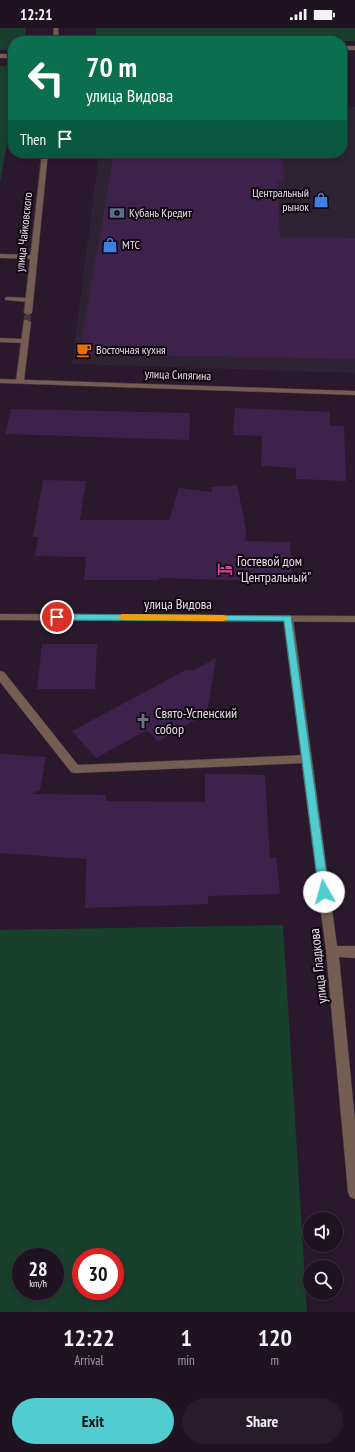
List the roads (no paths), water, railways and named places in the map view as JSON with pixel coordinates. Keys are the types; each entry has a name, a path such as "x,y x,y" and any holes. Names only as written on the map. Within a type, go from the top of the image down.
{"street":[{"name":"улица Чайковского","path":"28,313 44,158"},
{"path":"0,256 34,257"},
{"path":"7,299 29,300"},
{"path":"20,382 27,322"},
{"path":"0,340 24,341"},
{"name":"улица Сипягина","path":"0,381 355,393"},
{"name":"улица Видова","path":"0,617 355,619"},
{"name":"улица Гладкова","path":"288,618 332,951 355,1192"},
{"path":"0,675 75,770 306,759"},
{"path":"332,951 355,952"}],"tunnel":[{"path":"27,322 28,313"}],"place":[{"name":"Центральный рынок","path":"321,200"},
{"name":"Кубань Кредит","path":"117,213"},
{"name":"МТС","path":"110,245"},
{"name":"Восточная кухня","path":"84,350"},
{"name":"Гостевой дом \"Центральный\"","path":"225,569"},
{"name":"Свято-Успенский собор","path":"143,721"}]}
